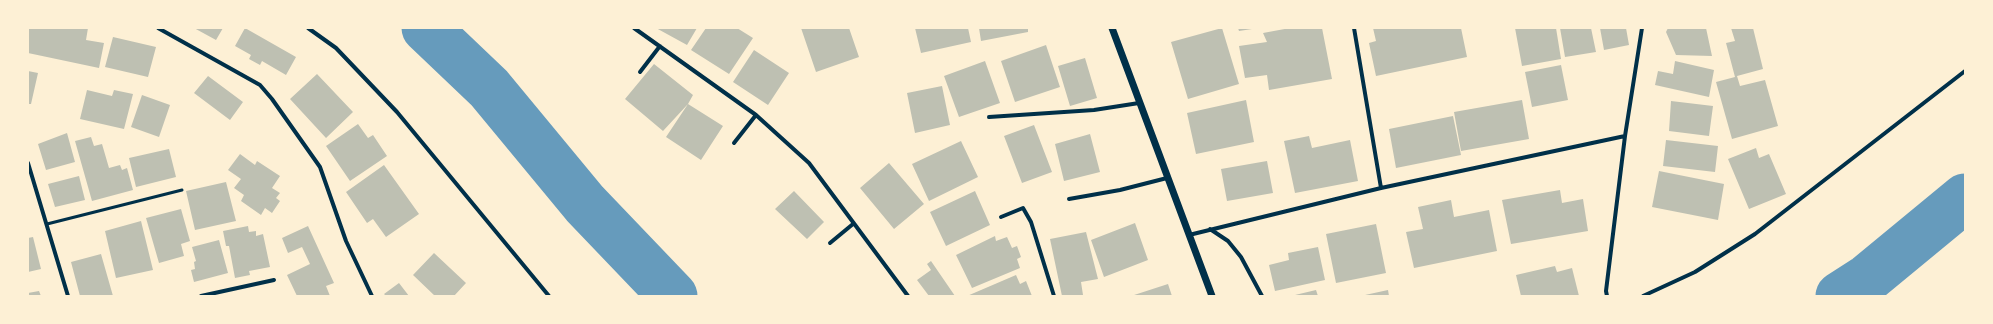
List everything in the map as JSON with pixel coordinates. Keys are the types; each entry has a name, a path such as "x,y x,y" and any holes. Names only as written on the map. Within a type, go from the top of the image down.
{"street":[{"path":"158,28 260,85 272,99 320,167 346,241 372,296"},
{"path":"308,28 336,48 397,112 549,296"},
{"path":"634,28 756,115 809,163 908,296"},
{"path":"1112,28 1212,296"},
{"path":"1354,28 1381,188"},
{"path":"1607,296 1607,283 1625,136 1642,28"},
{"path":"640,72 660,46"},
{"path":"1643,296 1695,272 1756,234 1965,71"},
{"path":"989,118 1094,110 1139,103"},
{"path":"734,143 756,115"},
{"path":"1188,235 1381,188 1625,136"},
{"path":"28,163 68,296"},
{"path":"1068,199 1120,190 1167,178"},
{"path":"1001,217 1023,208 1030,222 1054,296"},
{"path":"830,244 853,224"},
{"path":"1210,229 1228,241 1241,257 1262,296"},
{"path":"201,296 274,280"}],"lane":[{"path":"47,224 182,190"}],"building":[{"path":"28,28 88,28 86,40 104,43 99,68 28,53"},
{"path":"194,28 223,28 216,40"},
{"path":"245,28 296,57 286,75 262,61 260,65 249,59 251,55 235,46"},
{"path":"656,28 697,28 687,45"},
{"path":"706,28 737,28 753,38 729,74 691,50"},
{"path":"801,28 849,28 859,57 816,72"},
{"path":"915,28 968,28 971,42 921,53"},
{"path":"979,28 1028,28 1028,32 981,41"},
{"path":"1222,28 1239,84 1188,99 1171,42"},
{"path":"1238,28 1252,28 1252,29 1239,31"},
{"path":"1290,28 1322,28 1332,79 1269,90 1267,75 1245,78 1239,46 1267,42 1263,33"},
{"path":"1373,28 1461,28 1467,57 1376,76 1369,43 1376,41"},
{"path":"1515,28 1556,28 1561,59 1522,66"},
{"path":"1560,28 1591,28 1596,52 1565,57"},
{"path":"1600,28 1626,28 1629,45 1604,50"},
{"path":"1668,28 1706,28 1712,56 1676,55 1666,32"},
{"path":"1731,28 1753,28 1763,69 1737,76 1740,86 1765,80 1778,126 1732,139 1716,82 1735,77 1726,43 1735,41"},
{"path":"113,37 156,47 148,77 105,67"},
{"path":"1046,45 1060,87 1015,102 1001,61"},
{"path":"754,50 789,73 768,105 733,82"},
{"path":"1085,58 1097,98 1070,106 1058,66"},
{"path":"985,61 1000,103 959,117 944,76"},
{"path":"1675,61 1714,70 1709,97 1655,85 1658,71 1673,74"},
{"path":"654,64 693,95 688,104 663,131 625,99"},
{"path":"1561,65 1568,100 1532,107 1525,72"},
{"path":"28,71 38,73 31,104 28,104"},
{"path":"317,74 353,112 326,138 290,99"},
{"path":"208,76 243,102 230,120 194,93"},
{"path":"942,86 950,125 915,133 907,93"},
{"path":"87,90 112,96 114,90 133,94 124,129 80,119"},
{"path":"142,95 170,105 159,137 131,127"},
{"path":"1246,100 1254,142 1196,154 1187,113"},
{"path":"1522,100 1529,139 1461,151 1454,112"},
{"path":"1671,101 1713,106 1709,136 1669,131"},
{"path":"688,104 723,126 701,160 666,137"},
{"path":"1453,116 1461,155 1396,168 1389,129"},
{"path":"358,124 368,138 373,135 387,156 350,181 326,146"},
{"path":"1034,125 1052,172 1022,183 1004,136"},
{"path":"67,133 75,162 46,170 38,144"},
{"path":"1090,134 1100,172 1064,181 1055,144"},
{"path":"1309,136 1312,148 1350,140 1358,181 1295,193 1284,141"},
{"path":"91,137 94,146 102,144 109,168 120,165 122,170 127,168 133,190 92,201 75,141"},
{"path":"1666,140 1718,146 1715,172 1663,166"},
{"path":"961,141 978,177 929,201 912,164"},
{"path":"1756,148 1759,158 1769,154 1786,194 1749,209 1728,159"},
{"path":"169,149 176,177 136,187 129,158"},
{"path":"240,154 255,165 257,161 280,176 272,188 280,193 276,198 280,201 272,213 265,208 261,215 241,201 244,195 234,188 241,179 228,170"},
{"path":"1267,161 1273,193 1227,201 1221,169"},
{"path":"889,163 924,204 894,229 860,188"},
{"path":"384,165 419,214 386,237 373,219 367,223 346,192"},
{"path":"1659,171 1724,184 1718,220 1652,207"},
{"path":"79,176 85,200 55,207 48,184"},
{"path":"226,182 236,221 195,230 186,191"},
{"path":"1560,190 1562,203 1583,199 1588,231 1511,244 1502,200"},
{"path":"794,191 824,222 807,239 775,209"},
{"path":"975,191 990,225 946,246 930,212"},
{"path":"1451,200 1454,217 1489,210 1497,251 1414,268 1406,232 1423,229 1418,207"},
{"path":"181,209 190,241 181,244 184,256 159,263 146,218"},
{"path":"141,221 153,270 116,278 105,231"},
{"path":"1135,223 1148,260 1104,277 1091,240"},
{"path":"1376,224 1386,273 1336,283 1326,234"},
{"path":"248,226 249,232 256,231 256,236 263,234 270,267 249,271 250,275 235,278 229,246 226,246 223,231"},
{"path":"308,226 334,283 326,286 330,296 297,296 287,275 310,264 302,247 288,253 282,238"},
{"path":"1086,232 1098,279 1081,282 1083,295 1062,296 1050,239"},
{"path":"995,236 996,241 1007,237 1012,248 1017,246 1021,257 1017,259 1020,268 972,288 956,255"},
{"path":"33,237 41,269 28,272 28,238"},
{"path":"219,240 228,273 194,282 191,270 195,269 194,262 196,261 192,247"},
{"path":"1318,247 1325,280 1275,291 1269,265 1289,260 1288,253"},
{"path":"434,253 466,283 454,296 435,296 413,275"},
{"path":"101,254 113,296 80,296 71,262"},
{"path":"931,261 955,296 929,296 917,280 931,270 927,264"},
{"path":"1555,266 1557,272 1572,268 1579,296 1521,296 1516,275"},
{"path":"1016,275 1020,284 1026,281 1032,296 967,296"},
{"path":"399,283 409,296 386,296 384,294"},
{"path":"1168,284 1172,296 1131,296"},
{"path":"1316,290 1318,296 1295,296 1295,295"},
{"path":"1388,290 1389,296 1365,296 1365,295"},
{"path":"39,291 41,296 28,296 28,293"}],"waterway":[{"path":"426,28 489,88 585,204 673,296"},
{"path":"1840,296 1868,278 1965,198"}]}
